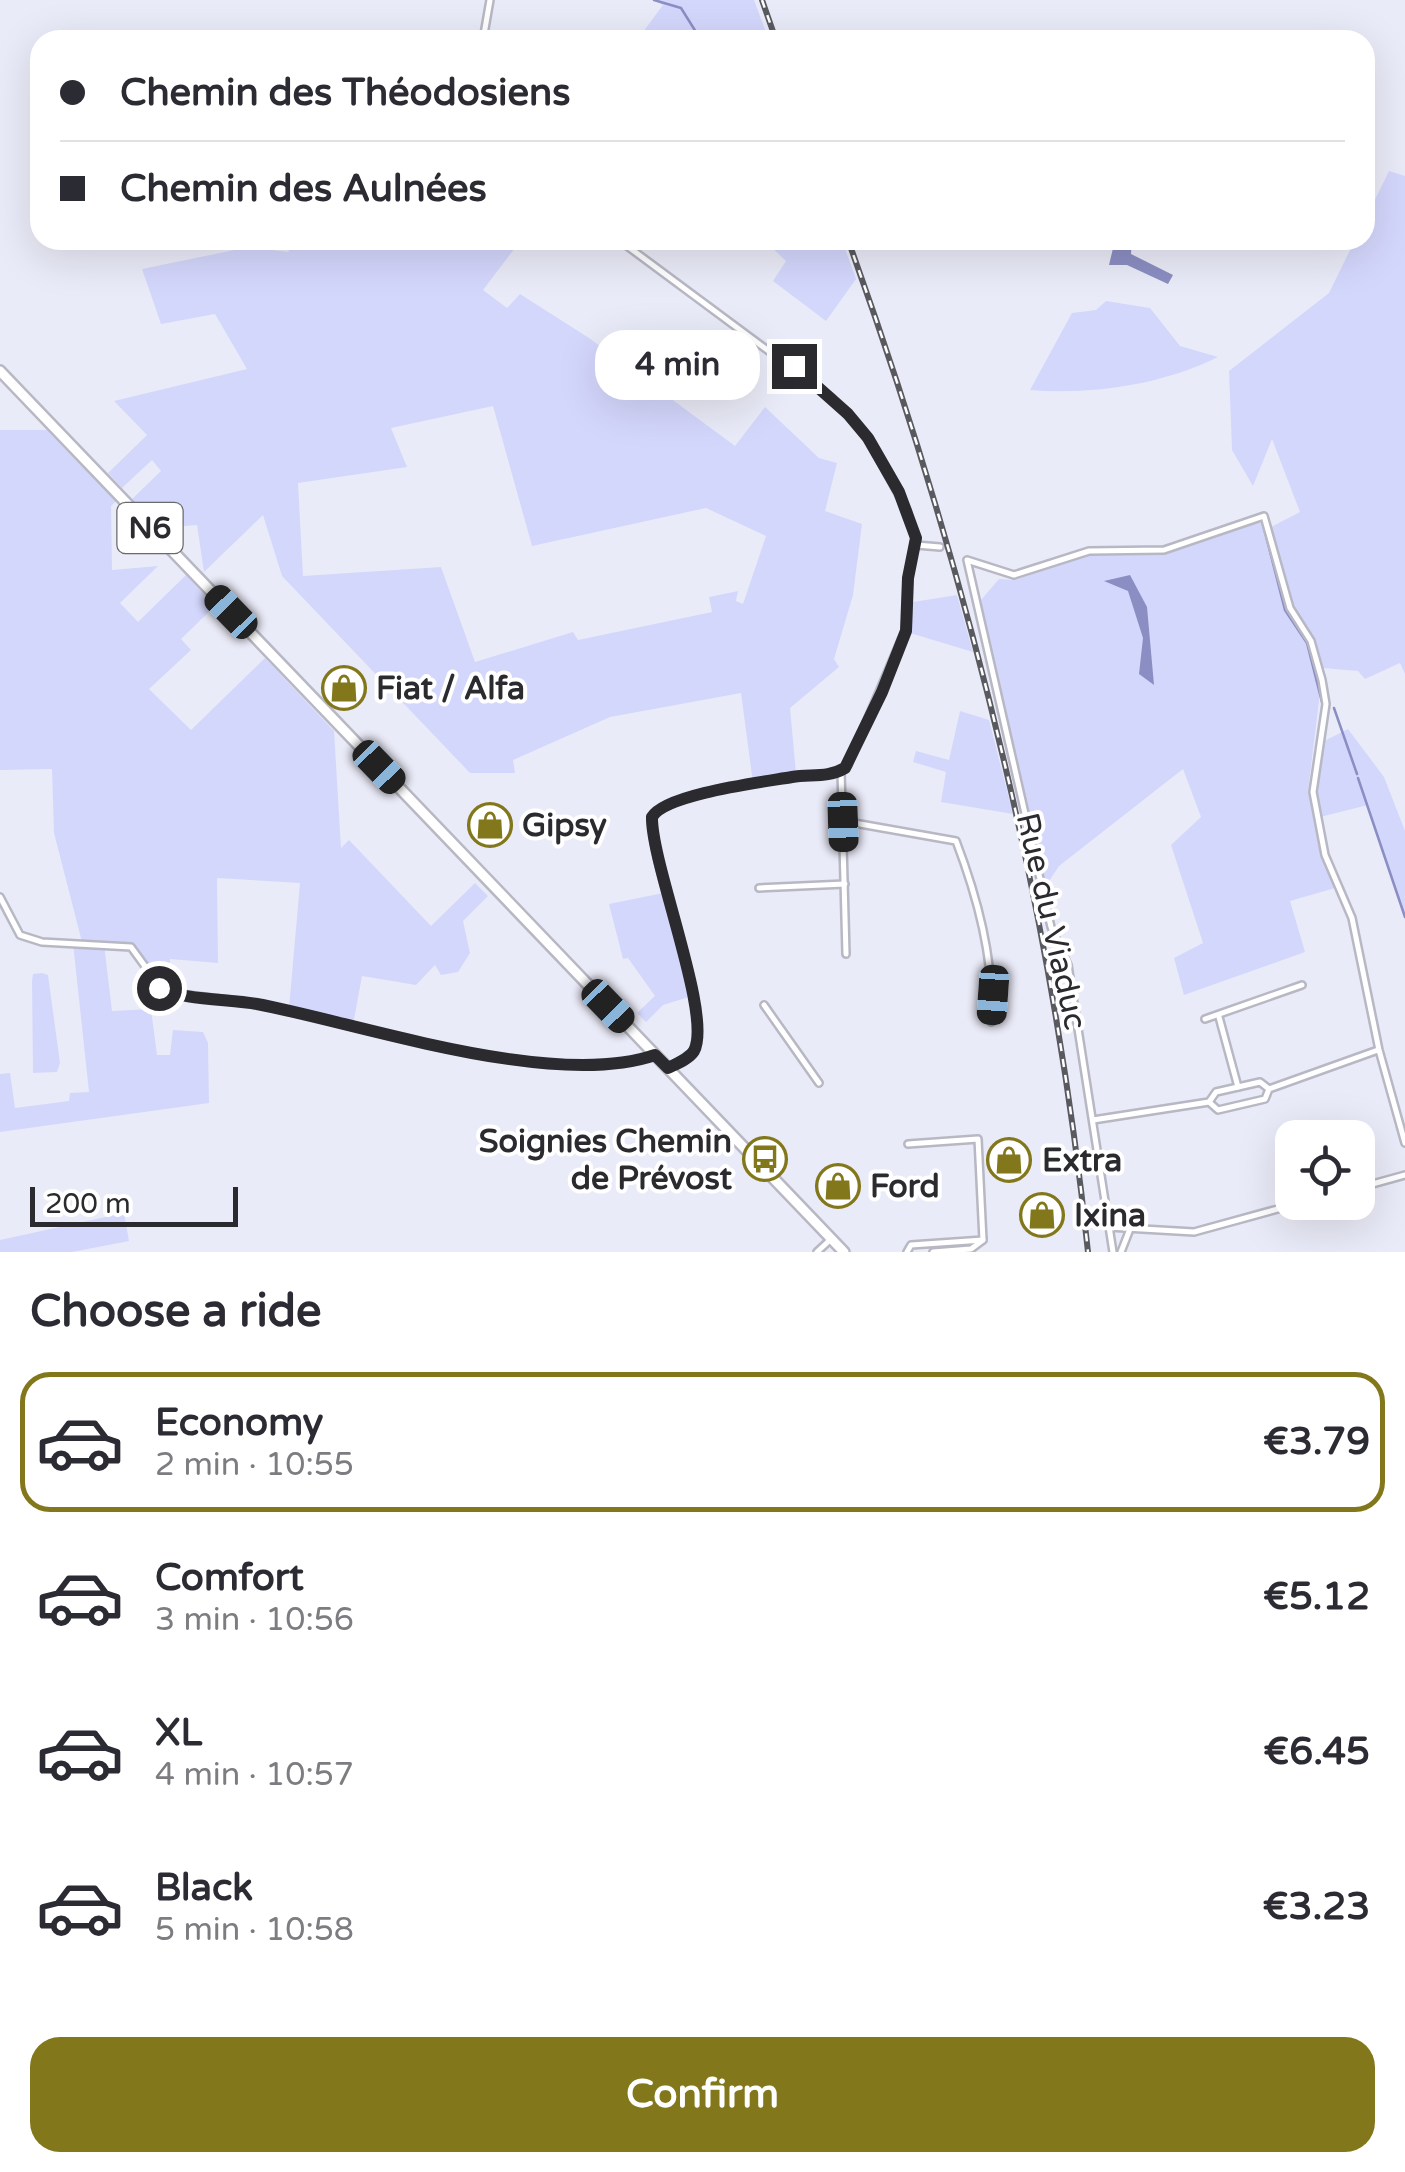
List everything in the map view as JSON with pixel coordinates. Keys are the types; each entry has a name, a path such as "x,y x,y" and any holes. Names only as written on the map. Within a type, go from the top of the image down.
{"main road":[{"name":"N6","path":"0,370 844,1252"}],"street":[{"path":"485,30 490,0"},
{"path":"634,250 794,366 848,414 894,484 916,545 908,578 906,631 852,758 841,770 668,802 654,812 652,823 690,981 696,1041 692,1053 668,1068"},
{"name":"Rue du Viaduc","path":"1113,1252 1068,964 1052,927 967,560 1014,574 1088,551 1164,550 1264,516 1290,608 1311,641 1322,680 1326,704 1313,792 1325,855 1352,918 1379,1050"},
{"path":"916,545 940,547"},
{"path":"841,770 846,954"},
{"path":"843,822 956,840 974,890 993,995 991,1022"},
{"path":"759,888 845,884"},
{"path":"0,897 20,935 42,942 132,947 163,991 260,1004 442,1047 553,1063 608,1062 655,1055"},
{"path":"1205,1020 1302,985"},
{"path":"764,1005 818,1083"},
{"path":"1219,1016 1238,1087"},
{"path":"1268,1088 1379,1050 1405,1143"},
{"path":"1094,1120 1209,1102 1216,1092 1260,1082 1268,1088"},
{"path":"1209,1102 1218,1110 1265,1099 1268,1088"},
{"path":"908,1144 978,1139 983,1240"},
{"path":"1375,1183 1405,1175"},
{"path":"1108,1227 1194,1232 1275,1210"},
{"path":"1122,1252 1130,1229"},
{"path":"817,1252 831,1239"},
{"path":"907,1252 910,1244 983,1240"},
{"path":"933,1252 970,1248 983,1240"}],"shaded area":[{"path":"654,0 754,0 765,30 644,30 663,5"},
{"path":"1389,171 1405,176 1405,674 1400,663 1365,679 1358,671 1323,668 1308,791 1335,888 1290,901 1305,952 1184,995 1174,958 1203,943 1171,845 1201,817 1183,769 1059,866 1043,890 981,600 999,579 1015,580 1090,554 1164,552 1257,521 1271,527 1300,512 1272,439 1253,486 1232,450 1229,371 1329,293 1350,250 1375,250 1375,200"},
{"path":"234,250 513,250 483,290 507,308 520,294 589,338 735,446 765,407 819,458 837,463 825,511 862,524 853,595 834,659 839,667 790,708 796,773 753,783 741,693 610,717 513,760 515,773 470,773 282,576 263,515 204,572 197,525 160,528 132,499 161,471 152,460 122,488 108,473 147,435 114,401 247,369 215,314 161,324 142,269","holes":["493,406 532,546 706,508 766,536 743,604 736,601 738,591 709,597 712,612 578,640 573,632 475,662 441,567 303,576 298,483 407,467 391,428"]},
{"path":"774,250 846,250 856,279 826,321 773,281 786,261"},
{"path":"1113,250 1131,250 1131,254 1173,275 1168,284 1127,265 1109,265"},
{"path":"1106,301 1150,308 1180,346 1218,357 1174,375 1126,386 1030,390 1072,313 1096,310"},
{"path":"0,430 47,430 116,501 111,506 112,570 158,566 120,603 138,622 186,575 215,606 181,639 191,650 149,689 191,730 265,658 334,731 341,848 349,840 431,926 475,883 488,896 463,921 470,953 458,972 441,975 435,965 416,985 362,976 353,1025 289,1008 300,883 217,878 218,963 170,959 170,993 152,980 131,948 104,944 112,1011 151,1009 157,1055 170,1055 173,1030 203,1032 208,1043 209,1103 0,1132 0,1074 10,1073 15,1108 69,1101 70,1093 89,1092 73,943 82,942 54,833 52,769 0,770"},
{"path":"1130,575 1147,607 1154,685 1139,674 1143,638 1128,591 1104,581"},
{"path":"957,595 973,652 910,633 913,602"},
{"path":"960,711 989,720 1013,814 941,802 946,772 913,762 916,751 949,760"},
{"path":"1348,729 1384,777 1405,831 1405,916 1368,805 1320,817 1316,777 1320,743"},
{"path":"668,892 692,996 663,1005 646,1022 637,1013 655,996 628,958 623,959 609,904"},
{"path":"33,974 48,975 60,1063 57,1072 33,1073 32,981"},
{"path":"124,1213 129,1241 72,1252 0,1252 0,1240"}],"waterway":[{"path":"654,0 681,8 695,30"},
{"path":"1263,524 1285,610 1307,643 1322,702"},
{"path":"1334,708 1357,774"},
{"path":"1358,778 1405,917"}],"railway":[{"path":"762,0 772,30"},
{"path":"851,250 930,487 999,739 1052,994 1088,1252"}],"place":[{"name":"Fiat / Alfa","path":"344,688"},
{"name":"Gipsy","path":"490,825"},
{"name":"Soignies Chemin de Prévost","path":"765,1159"},
{"name":"Extra","path":"1009,1160"},
{"name":"Ford","path":"838,1186"},
{"name":"Ixina","path":"1042,1215"}],"route":[{"path":"159,988 170,993 260,1004 442,1047 553,1063 608,1062 655,1055 668,1068 692,1053 696,1041 692,988 652,817 668,802 801,776 825,776 845,768 888,680 908,622 908,578 916,538 899,492 861,428 794,366"}]}
